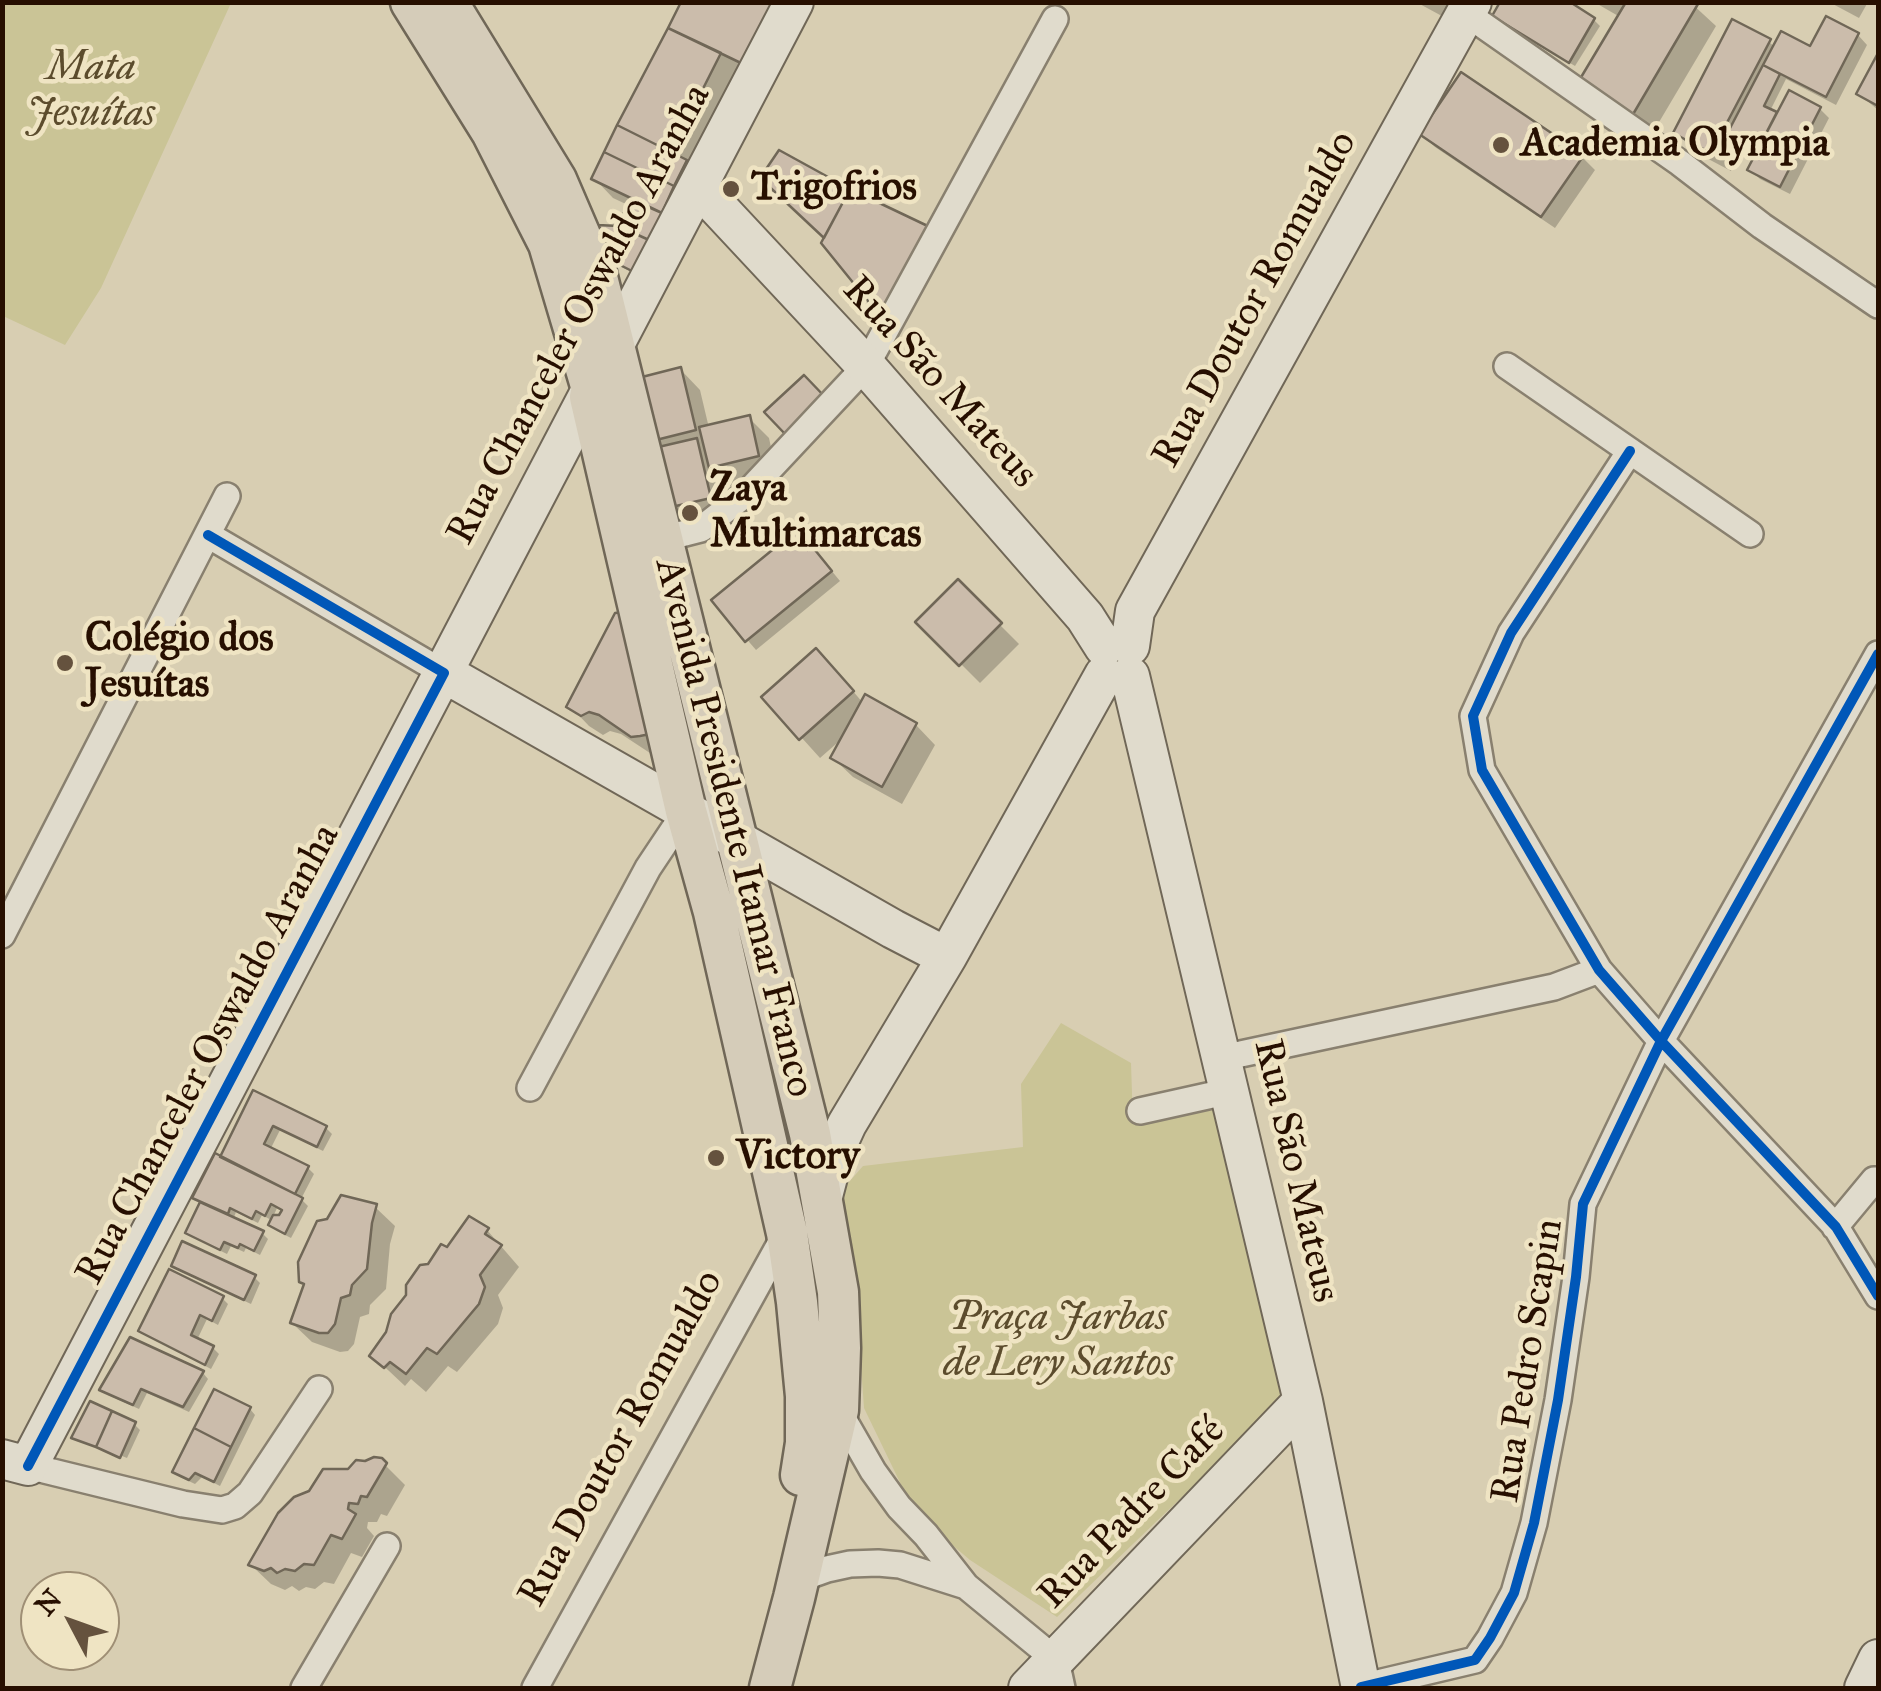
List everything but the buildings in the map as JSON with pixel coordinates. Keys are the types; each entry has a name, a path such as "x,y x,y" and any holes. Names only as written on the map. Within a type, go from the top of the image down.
{"main road":[{"name":"Avenida Presidente Itamar Franco","path":"411,2 492,132 549,244 592,389 590,397 787,1232 806,1396 806,1444 800,1485 746,1688"},
{"name":"Avenida Presidente Itamar Franco","path":"447,2 556,180 596,272 738,840 828,1129 822,1200 838,1292 838,1410 770,1688"},
{"name":"Rua Chanceler Oswaldo Aranha","path":"16,1463 444,673 794,2"},
{"name":"Rua Doutor Romualdo","path":"828,1129 947,957 1115,645 1470,8"},
{"name":"Rua São Mateus","path":"698,186 866,366 1115,645 1226,1074 1303,1402 1361,1688"},
{"path":"444,673 947,957"},
{"path":"703,869 738,840"},
{"name":"Rua Padre Café","path":"1028,1688 1059,1674 1303,1402"},
{"path":"1864,1688 1878,1659"}],"street":[{"path":"1470,8 1762,226 1878,305"},
{"path":"662,539 700,529 747,493 866,366 1055,19"},
{"path":"1507,366 1750,534"},
{"path":"1630,451 1511,633 1474,716 1482,770 1598,970 1836,1226 1878,1296"},
{"path":"2,935 227,496"},
{"path":"208,535 444,673"},
{"name":"Rua Pedro Scapin","path":"1361,1688 1475,1660 1514,1593 1534,1522 1558,1400 1583,1204 1661,1041 1878,654"},
{"path":"530,1088 648,868 686,810"},
{"path":"648,868 683,857 703,869"},
{"path":"1140,1111 1226,1074 1554,986 1598,970"},
{"path":"1836,1226 1878,1180"},
{"name":"Rua Doutor Romualdo","path":"535,1688 787,1232"},
{"path":"16,1463 222,1510 235,1506 250,1493 319,1388"},
{"path":"838,1410 873,1472 899,1506 966,1586 1059,1674"},
{"path":"304,1688 387,1546"},
{"path":"798,1580 826,1569 878,1563 900,1565 966,1586"}],"green space":[{"name":"Mata Jesuítas","path":"3,2 231,3 101,288 65,345 3,316"},
{"name":"Praça Jarbas de Lery Santos","path":"1061,1023 1131,1063 1133,1124 1224,1108 1286,1397 1057,1617 970,1560 931,1527 908,1499 864,1408 856,1295 841,1191 863,1166 1023,1147 1021,1084"}],"cycle path":[{"path":"1630,451 1511,633 1473,716 1482,770 1599,970 1836,1227 1878,1296"},
{"path":"28,1466 444,673 208,535"},
{"path":"1361,1687 1475,1660 1514,1593 1534,1523 1558,1400 1583,1204 1661,1041 1878,654"}],"place":[{"name":"Academia Olympia","path":"1501,145"},
{"name":"Trigofrios","path":"731,189"},
{"name":"Zaya Multimarcas","path":"690,513"},
{"name":"Colégio dos Jesuítas","path":"65,663"},
{"name":"Victory","path":"716,1158"}]}
